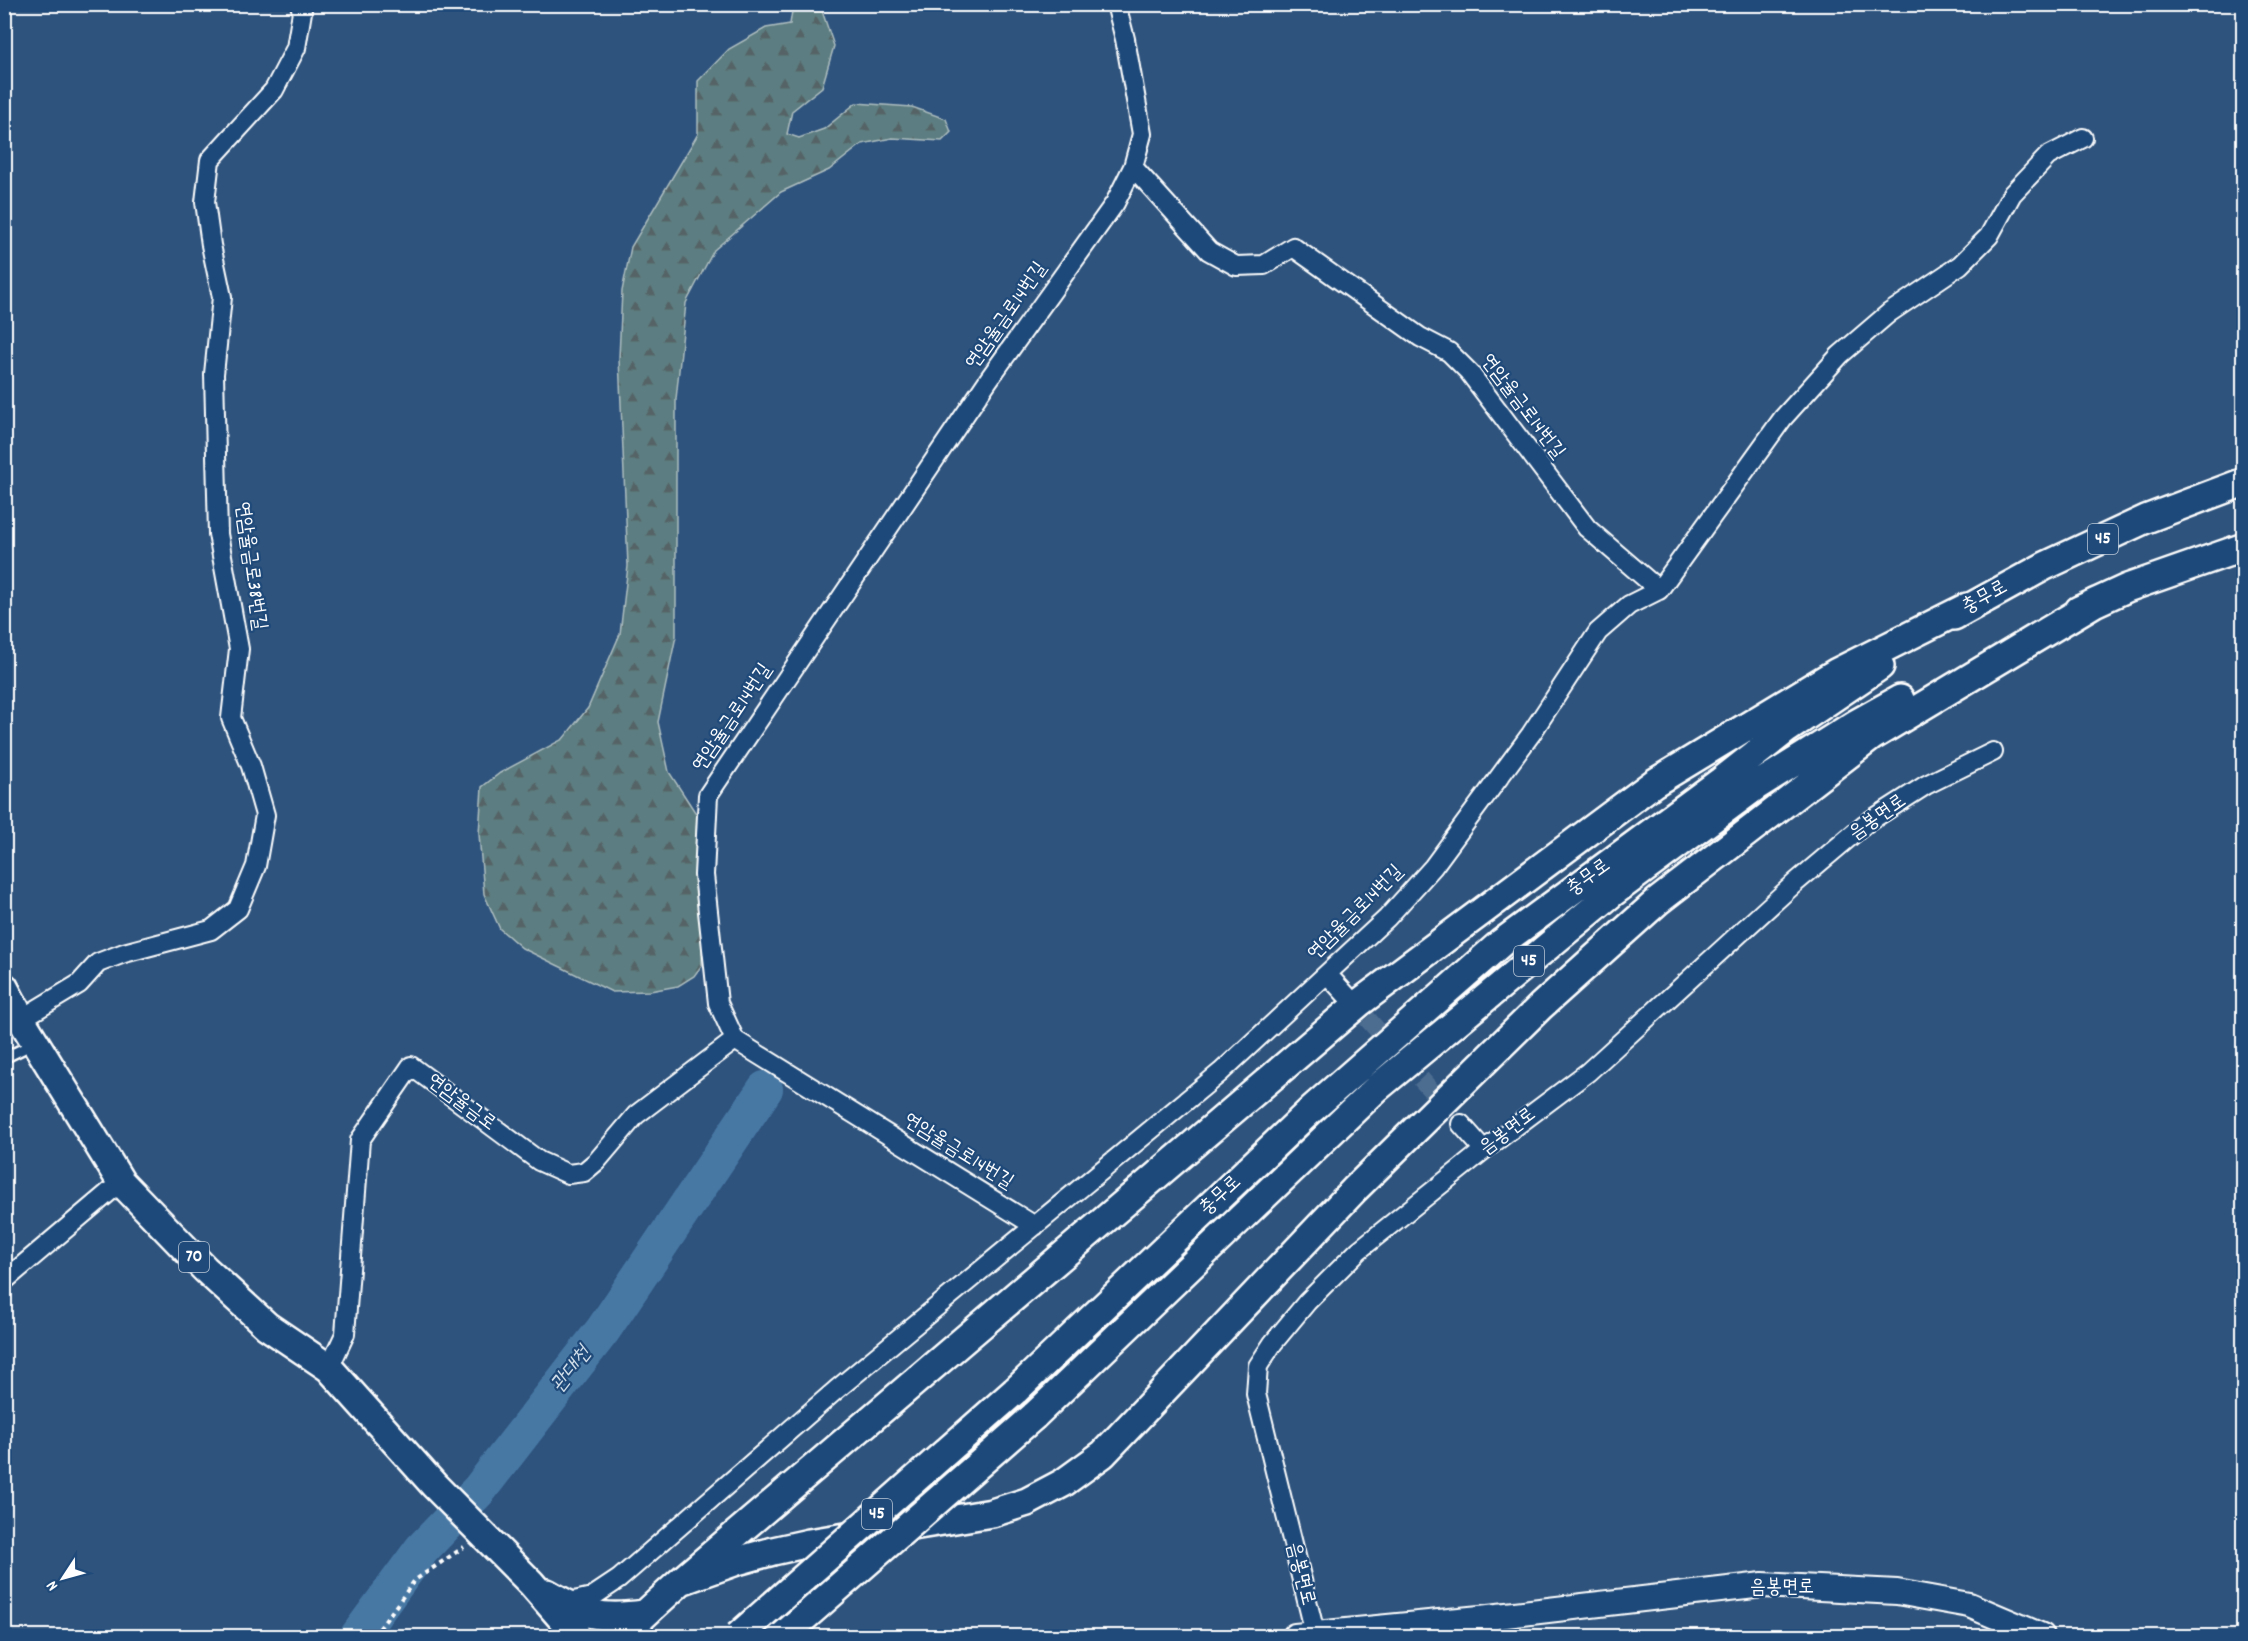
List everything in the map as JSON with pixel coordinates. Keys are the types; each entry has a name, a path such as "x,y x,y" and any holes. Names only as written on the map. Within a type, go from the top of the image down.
{"main road":[{"name":"충무로","path":"738,1636 1015,1391 1312,1109 1501,943 1712,788 1787,729 1967,607 2045,566 2146,519 2244,482"},
{"name":"충무로","path":"783,1636 1034,1416 1377,1088 1611,894 1758,785 1857,723 2016,638 2127,588 2244,547"},
{"path":"681,1581 737,1561 809,1543 992,1513 1027,1502 1063,1483 1103,1454 1364,1181 1541,1005 1658,901 1871,737 2096,602"},
{"path":"621,1636 643,1625 681,1581 1359,1003 1654,783 1837,672 1967,607"},
{"name":"70","path":"4,987 35,1043 121,1182 206,1269 267,1326 329,1368 434,1485 531,1583 577,1636"},
{"path":"531,1583 588,1614 643,1625"}],"street":[{"name":"연암율금로38번길","path":"21,1019 79,984 98,963 124,952 211,930 238,909 256,866 265,815 251,766 231,718 239,649 218,534 214,374 222,297 205,202 210,160 274,90 296,48 302,12 300,4"},
{"name":"연암율금로14번길","path":"1035,1226 735,1040 718,1004 704,875 708,795 989,379 1115,203 1133,167 1142,134 1125,39 1116,4"},
{"name":"연암율금로14번길","path":"565,1603 592,1598 619,1579 837,1390 1221,1072 1387,918 1433,867 1531,734 1598,632 1629,605 1659,590 1783,418 1839,355 1889,313 1960,265 1989,236 2012,194 2048,156 2084,138"},
{"name":"연암율금로14번길","path":"1133,167 1209,251 1236,266 1264,265 1293,247 1420,337 1449,351 1469,372 1587,528 1659,590"},
{"name":"음봉면로","path":"1994,752 1926,785 1865,824 1588,1072 1484,1150 1359,1250 1307,1302 1273,1343 1258,1366 1256,1394 1305,1635 1486,1627 1763,1585 1897,1592 1969,1605 2042,1636"},
{"path":"1327,974 1349,998"},
{"name":"연암율금로","path":"329,1368 345,1334 360,1140 411,1066 540,1161 568,1174 584,1172 597,1161 636,1115 735,1040"},
{"path":"1461,1124 1484,1150"},
{"path":"4,1281 121,1182"}],"lane":[{"path":"4,1058 35,1043"}],"path":[{"path":"374,1636 416,1580 474,1527"}],"green space":[{"path":"793,5 820,5 834,46 822,87 792,111 787,134 799,138 824,129 856,103 912,107 946,119 951,132 942,141 892,138 862,144 829,170 781,192 714,250 686,303 676,399 676,636 658,722 669,772 697,815 702,965 694,976 678,986 650,991 612,992 522,948 500,929 484,894 479,834 482,787 500,773 563,739 588,708 620,634 628,566 619,358 622,291 631,247 698,134 698,81 729,49 766,28 790,24"}],"waterway":[{"name":"관대천","path":"358,1636 422,1549 479,1490 603,1330 765,1089"}],"tunnel":[{"path":"1349,998 1461,1124"}]}
